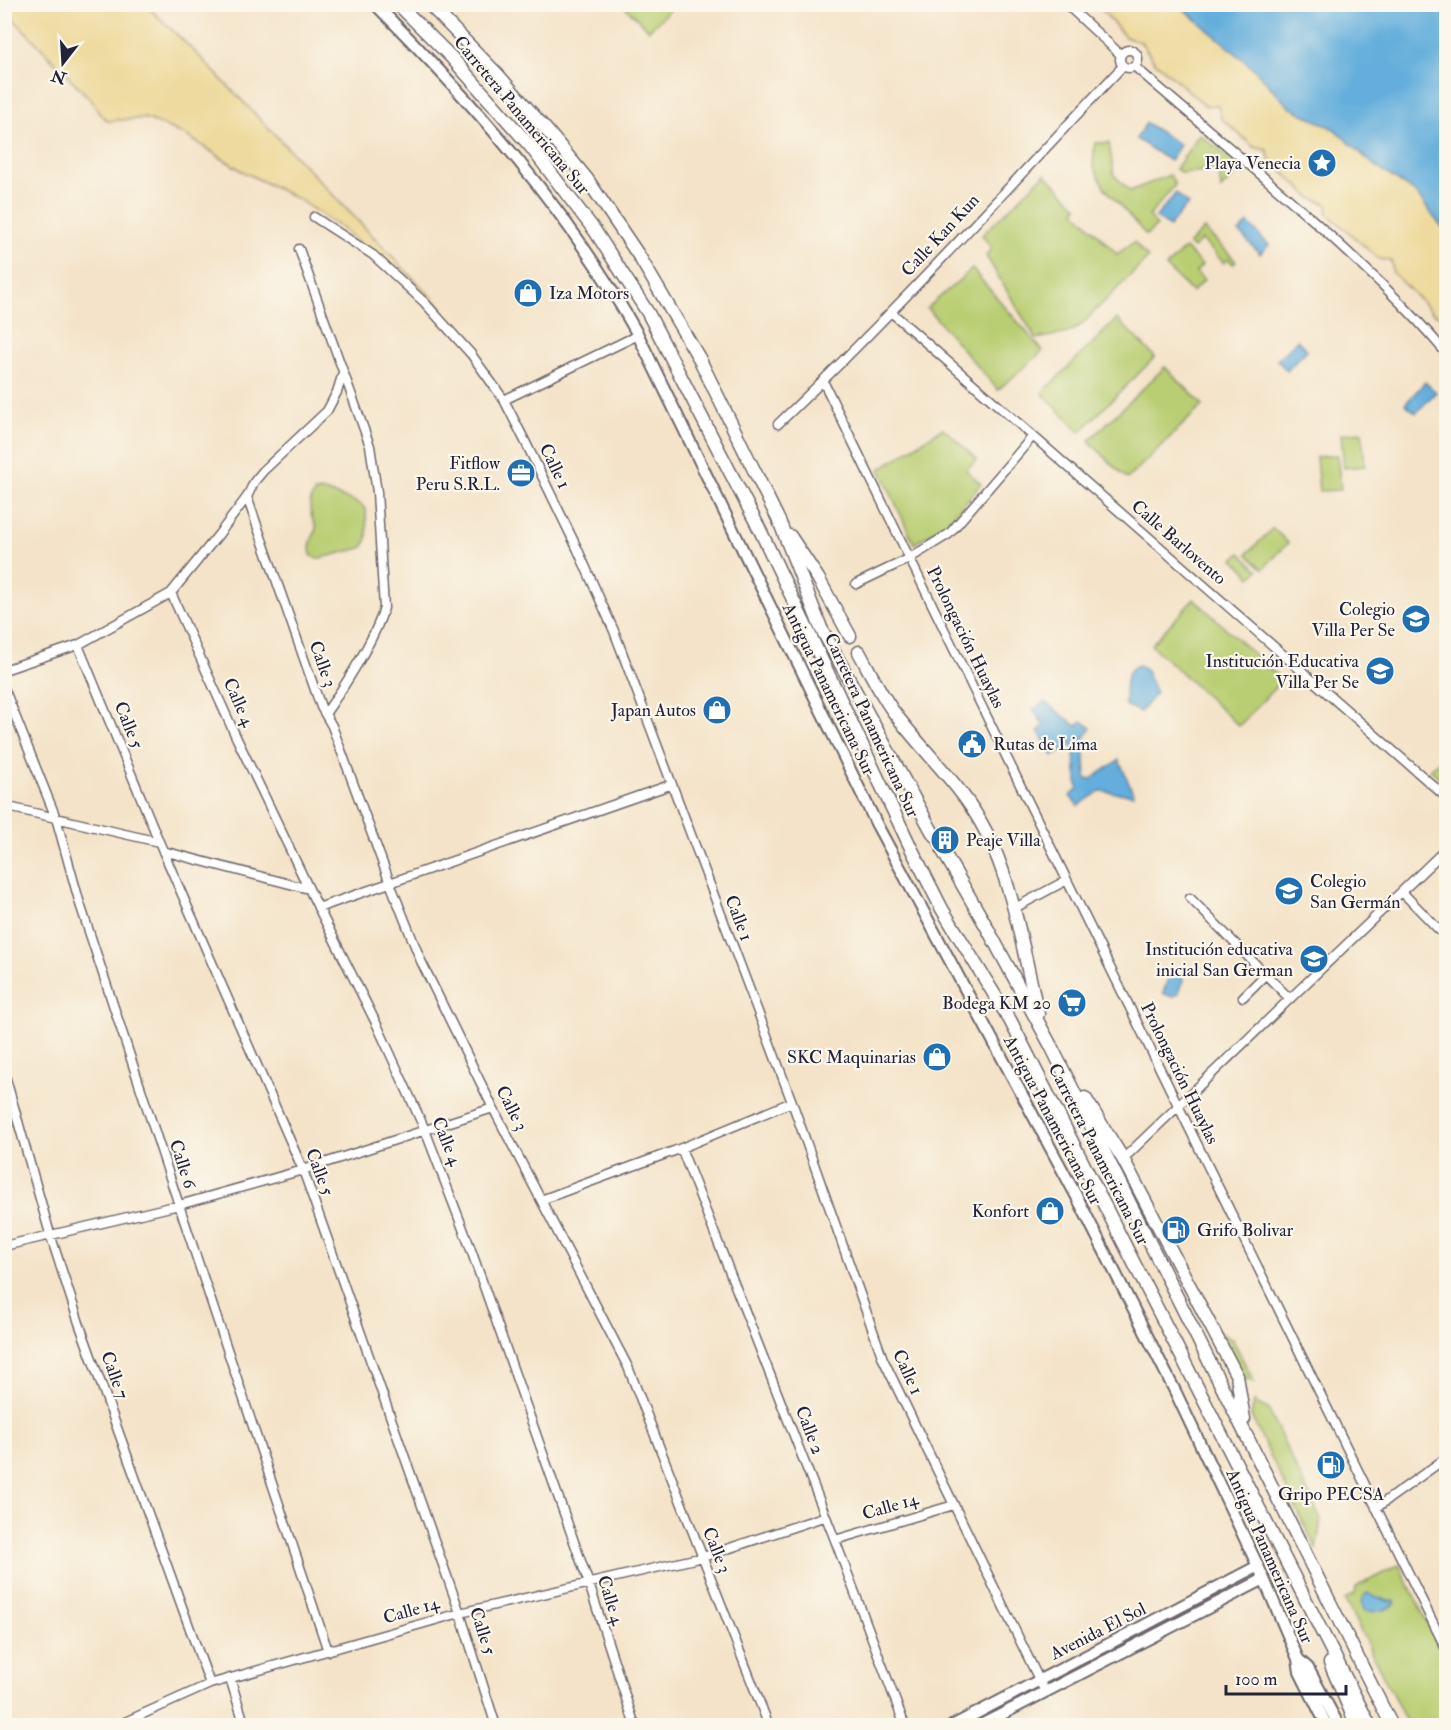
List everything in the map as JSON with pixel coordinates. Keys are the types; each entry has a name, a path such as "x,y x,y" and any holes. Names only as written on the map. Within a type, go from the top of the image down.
{"highway":[{"name":"Carretera Panamericana Sur","path":"398,4 452,58 531,147 595,231 648,313 760,530 911,849 942,909 1010,1020 1370,1725"},
{"name":"Carretera Panamericana Sur","path":"429,4 498,75 549,133 586,179 639,256 699,358 780,523 821,628 934,835"},
{"name":"Carretera Panamericana Sur","path":"780,523 806,558 850,636"},
{"name":"Carretera Panamericana Sur","path":"859,652 892,710 963,793 985,829 997,854 1013,909 1042,1029"},
{"name":"Carretera Panamericana Sur","path":"943,851 1051,1046 1392,1725"},
{"path":"1051,1046 1123,1160 1236,1376 1246,1432"},
{"path":"1321,1630 1336,1678 1357,1725"}],"main road":[{"name":"Antigua Panamericana Sur","path":"375,4 450,80 498,135 548,198 614,291 638,335 877,825 1088,1220 1176,1393 1264,1579 1298,1659 1300,1672 1327,1725"},
{"name":"Avenida El Sol","path":"952,1725 1258,1566"},
{"name":"Avenida El Sol","path":"979,1725 1264,1579"},
{"name":"Antigua Panamericana Sur","path":"1298,1659 1308,1668 1339,1725"}],"street":[{"path":"1066,4 1121,55"},
{"path":"1128,50 1136,53 1138,59 1134,66 1128,68 1120,61 1121,55 1128,50"},
{"name":"Calle Kan Kun","path":"778,424 891,312 1123,66"},
{"path":"1134,66 1254,168 1363,266 1403,305 1446,353"},
{"name":"Calle 1","path":"314,217 373,255 424,302 471,354 504,400 577,548 614,631 670,785 792,1102 883,1359 1045,1692"},
{"path":"299,249 370,446 377,492 384,608 381,620 325,714"},
{"name":"Calle Barlovento","path":"891,312 1446,797"},
{"path":"504,400 638,335"},
{"path":"4,670 78,645 171,592 247,497 254,482 263,471 327,411 337,392 343,373"},
{"name":"Prolongación Huaylas","path":"823,381 1446,1649"},
{"path":"856,584 910,558 954,528 1033,436"},
{"name":"Calle 3","path":"247,497 325,714 332,726 421,961 493,1108 628,1367 769,1725"},
{"name":"Calle 4","path":"171,592 237,739 378,1027 425,1130 470,1247 589,1584 635,1725"},
{"name":"Calle 5","path":"78,645 159,842 303,1170 460,1613 496,1725"},
{"name":"Calle 6","path":"4,688 56,818 80,904 328,1651"},
{"path":"318,908 670,785"},
{"path":"4,806 159,842"},
{"path":"1123,1160 1446,849"},
{"path":"163,851 309,889"},
{"path":"1013,909 1067,880"},
{"path":"1402,892 1446,937"},
{"path":"1190,898 1290,999"},
{"path":"1243,997 1266,974"},
{"name":"Calle 7","path":"4,1072 50,1234 79,1323 210,1684"},
{"path":"541,1200 681,1148 792,1102"},
{"path":"4,1246 179,1205 303,1170 493,1108"},
{"name":"Calle 2","path":"681,1148 826,1516 905,1725"},
{"path":"1376,1508 1446,1458"},
{"name":"Calle 14","path":"835,1540 954,1505"},
{"name":"Calle 14","path":"116,1725 210,1684 230,1678 460,1613 703,1557 826,1516"},
{"path":"230,1678 245,1725"}],"green space":[{"path":"623,5 675,5 649,30"},
{"path":"1199,134 1242,167 1221,189 1219,170 1181,173 1176,169"},
{"path":"1095,143 1109,143 1114,175 1130,191 1170,175 1175,185 1149,216 1157,226 1146,235 1104,187 1093,165"},
{"path":"1045,174 1078,207 1075,211 1117,254 1134,242 1148,258 1080,326 1068,333 1036,339 986,256 992,249 982,235"},
{"path":"1204,229 1236,261 1233,264 1228,259 1224,263 1202,240 1193,248 1189,244"},
{"path":"1185,248 1202,265 1196,272 1204,280 1192,292 1166,267"},
{"path":"972,269 1043,351 998,390 927,308"},
{"path":"1117,319 1155,357 1080,432 1042,393"},
{"path":"1165,367 1203,405 1127,479 1089,441"},
{"path":"943,428 977,459 966,470 981,484 946,524 914,544 880,469"},
{"path":"1362,432 1365,466 1344,468 1341,434"},
{"path":"1337,455 1341,490 1319,491 1316,457"},
{"path":"324,491 363,506 366,511 367,538 361,548 317,559 311,555 310,545 316,527 310,505 315,492"},
{"path":"1273,528 1288,543 1263,569 1247,554"},
{"path":"1240,553 1258,570 1251,577 1234,559"},
{"path":"1194,599 1282,680 1239,726 1151,645"},
{"path":"1446,756 1446,784 1430,769"},
{"path":"1216,1331 1233,1340 1254,1382 1241,1377"},
{"path":"1254,1402 1268,1409 1321,1520 1316,1549 1251,1416"},
{"path":"1399,1565 1446,1660 1446,1725 1408,1725 1345,1600 1355,1594 1356,1587"}],"sand":[{"path":"5,4 146,5 199,56 442,308 436,311 416,291 341,228 298,199 242,171 187,136 144,118 108,121 100,114 91,100 5,10"},
{"name":"Playa Venecia","path":"1098,5 1179,5 1253,68 1289,107 1334,129 1375,166 1415,192 1440,225 1446,229 1446,318 1433,313 1393,273 1391,261 1379,259 1328,214 1327,204 1311,198 1270,160 1267,150 1254,147 1221,118 1218,105 1206,106 1154,61 1141,42 1125,37"}],"water":[{"path":"1179,5 1446,5 1446,229 1440,225 1415,192 1375,166 1334,129 1289,107 1253,68"},
{"path":"1146,123 1180,145 1170,161 1136,139"},
{"path":"1176,193 1188,204 1169,227 1156,217"},
{"path":"1248,223 1269,245 1260,254 1239,232"},
{"path":"1297,340 1307,350 1287,371 1277,360"},
{"path":"1425,382 1436,392 1416,413 1405,404"},
{"path":"1139,665 1145,669 1156,693 1140,712 1125,705 1127,676"},
{"path":"1045,702 1077,726 1082,721 1091,728 1084,739 1086,779 1091,779 1119,760 1134,795 1100,791 1078,806 1070,796 1078,789 1073,744 1053,756 1038,731 1044,726 1033,709"},
{"path":"1174,974 1181,974 1184,981 1179,993 1169,996 1163,993 1167,981"},
{"path":"1367,1593 1396,1603 1382,1611 1365,1611 1361,1603"}],"tunnel":[{"path":"934,835 943,851"}],"place":[{"name":"Playa Venecia","path":"1322,163"},
{"name":"Iza Motors","path":"528,293"},
{"name":"Fitflow Peru S.R.L.","path":"521,473"},
{"name":"Colegio Villa Per Se","path":"1416,619"},
{"name":"Institución Educativa Villa Per Se","path":"1380,671"},
{"name":"Japan Autos","path":"717,710"},
{"name":"Rutas de Lima","path":"972,744"},
{"name":"Peaje Villa","path":"945,840"},
{"name":"Colegio San Germán","path":"1289,891"},
{"name":"Institución educativa inicial San German","path":"1314,959"},
{"name":"Bodega KM 20","path":"1072,1003"},
{"name":"SKC Maquinarias","path":"937,1057"},
{"name":"Konfort","path":"1050,1211"},
{"name":"Grifo Bolivar","path":"1176,1230"},
{"name":"Gripo PECSA","path":"1331,1465"}]}
